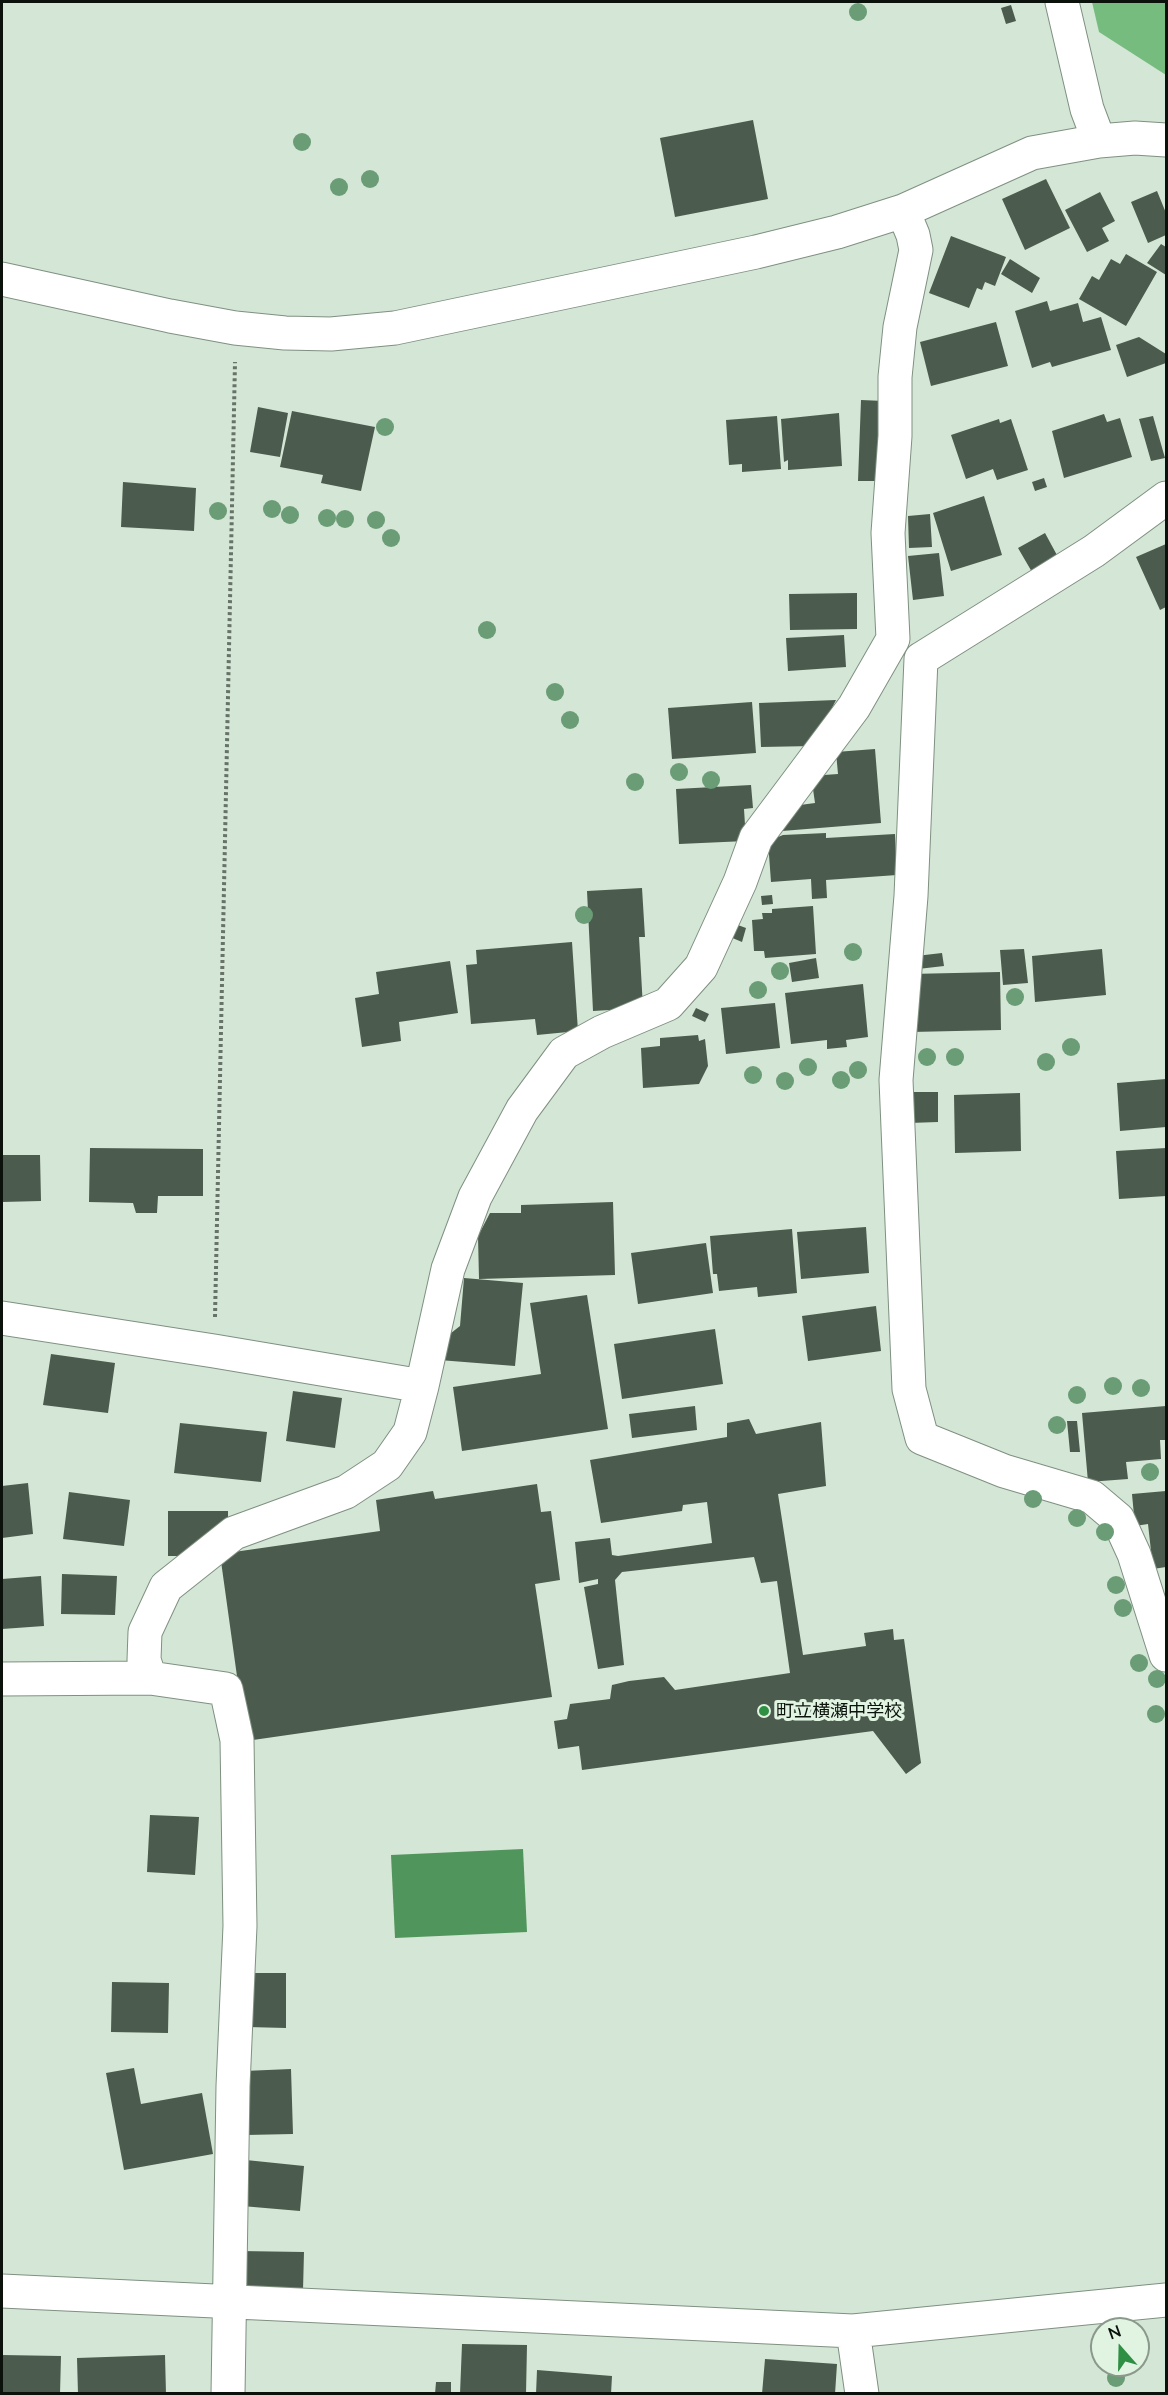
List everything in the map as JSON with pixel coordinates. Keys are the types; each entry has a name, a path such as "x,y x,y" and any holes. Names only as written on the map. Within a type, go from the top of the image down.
{"street":[{"path":"1062,2 1087,109 1099,141"},
{"path":"2,279 236,328 285,333 331,334 394,328 756,252 837,232 903,210 1032,153 1099,141 1163,146"},
{"path":"150,1678 144,1660 145,1632 166,1587 234,1533 346,1492 387,1464 410,1432 448,1269 475,1197 522,1110 564,1053 602,1032 668,1004 701,967 740,882 756,838 855,707 893,639 888,533 895,436 895,377 900,327 916,250 903,210"},
{"path":"921,659 1094,551 1167,498"},
{"path":"893,639 921,659"},
{"path":"921,659 911,896 896,1080 909,1389 922,1438 1004,1470 1092,1497 1118,1519 1134,1554 1165,1645"},
{"path":"2,1318 422,1386"},
{"path":"2,1679 150,1678 226,1689 237,1740 240,1926 233,2086 228,2394"},
{"path":"2,2291 853,2331 1167,2300"},
{"path":"853,2331 862,2394"}],"path":[{"path":"214,1351 236,328"}],"shaded area":[{"path":"1092,2 1166,2 1166,75 1099,32"},
{"path":"523,1849 527,1932 395,1938 391,1855"}],"building":[{"path":"1011,5 1016,21 1006,24 1001,8"},
{"path":"753,120 768,199 675,217 660,138"},
{"path":"1046,179 1070,228 1025,250 1002,199"},
{"path":"1157,191 1166,213 1166,235 1148,243 1131,202"},
{"path":"1100,192 1115,221 1102,228 1109,241 1087,252 1065,210"},
{"path":"951,236 1006,257 995,286 985,282 982,290 977,288 969,308 929,293"},
{"path":"1161,244 1166,247 1166,275 1147,263"},
{"path":"1126,254 1157,272 1126,326 1079,299 1092,276 1099,280 1111,259 1120,264"},
{"path":"1010,259 1040,278 1032,293 1001,274"},
{"path":"1047,301 1050,311 1078,303 1083,322 1101,317 1111,350 1052,367 1050,362 1032,368 1015,311"},
{"path":"996,322 1008,366 931,386 920,342"},
{"path":"1139,337 1166,354 1166,363 1127,377 1116,345"},
{"path":"861,400 884,401 881,481 858,481"},
{"path":"258,407 288,413 280,457 250,452"},
{"path":"292,411 375,427 361,491 321,483 323,475 280,467"},
{"path":"839,413 842,466 788,470 788,460 784,462 781,419"},
{"path":"1104,414 1107,422 1120,418 1132,457 1064,478 1052,431"},
{"path":"777,416 781,469 742,472 742,464 729,465 726,420"},
{"path":"1153,416 1165,458 1151,461 1139,419"},
{"path":"999,419 1000,423 1011,419 1028,470 997,480 993,469 966,479 951,435"},
{"path":"1044,478 1047,487 1035,491 1032,482"},
{"path":"123,482 196,488 194,531 121,527"},
{"path":"984,496 1002,555 951,571 933,513"},
{"path":"930,514 932,547 909,548 908,516"},
{"path":"1045,533 1058,557 1032,572 1018,548"},
{"path":"1166,544 1166,607 1160,610 1136,557"},
{"path":"939,553 944,596 913,600 908,556"},
{"path":"857,593 857,629 790,630 789,594"},
{"path":"844,635 846,667 788,671 786,638"},
{"path":"836,700 813,746 761,747 759,703"},
{"path":"752,702 756,753 672,759 668,708"},
{"path":"875,749 881,823 782,831 800,805 815,803 813,789 824,775 838,774 836,752"},
{"path":"751,785 753,808 744,809 746,841 679,844 676,789"},
{"path":"826,833 826,838 895,834 897,875 826,880 827,898 812,899 811,879 771,882 768,841 783,835"},
{"path":"642,888 645,937 639,937 643,1008 593,1011 587,891"},
{"path":"772,895 773,904 762,905 761,896"},
{"path":"813,906 816,954 765,958 764,951 754,951 752,920 763,919 762,913 772,913 772,909"},
{"path":"735,924 746,928 742,942 730,937"},
{"path":"572,942 578,1031 537,1035 535,1019 471,1024 466,965 477,964 476,950"},
{"path":"1024,949 1028,983 1003,985 1000,950"},
{"path":"1102,949 1106,995 1035,1002 1032,956"},
{"path":"942,953 944,966 918,969 916,956"},
{"path":"816,958 819,978 792,982 789,963"},
{"path":"450,961 458,1013 399,1022 401,1041 362,1047 355,998 379,994 376,972"},
{"path":"1000,972 1001,1030 911,1032 910,974"},
{"path":"863,984 868,1037 846,1040 847,1047 827,1049 827,1040 791,1044 785,993"},
{"path":"775,1003 780,1048 726,1054 721,1008"},
{"path":"696,1008 709,1014 705,1022 692,1016"},
{"path":"698,1035 699,1041 705,1039 708,1066 699,1084 643,1088 641,1048 660,1046 660,1038"},
{"path":"1166,1079 1166,1127 1120,1131 1117,1083"},
{"path":"909,1092 938,1092 938,1122 909,1123"},
{"path":"1020,1093 1021,1151 955,1153 954,1095"},
{"path":"90,1148 203,1149 203,1196 158,1196 157,1213 136,1213 133,1203 89,1202"},
{"path":"1166,1148 1166,1196 1119,1199 1116,1151"},
{"path":"2,1155 40,1155 41,1201 2,1202"},
{"path":"613,1202 615,1275 479,1279 478,1236 490,1213 521,1213 521,1205"},
{"path":"866,1227 869,1273 801,1279 797,1232"},
{"path":"792,1229 797,1293 758,1297 757,1287 719,1291 717,1274 713,1274 710,1236"},
{"path":"706,1243 713,1293 638,1304 631,1253"},
{"path":"464,1278 523,1283 515,1366 439,1360 446,1337 460,1326"},
{"path":"587,1295 608,1429 462,1451 453,1387 541,1374 530,1303"},
{"path":"876,1306 881,1351 808,1361 802,1316"},
{"path":"715,1329 723,1384 622,1399 614,1344"},
{"path":"51,1354 115,1363 108,1413 43,1405"},
{"path":"293,1391 342,1398 335,1448 286,1441"},
{"path":"695,1406 697,1430 632,1438 629,1414"},
{"path":"1166,1406 1166,1440 1160,1440 1161,1459 1126,1462 1128,1479 1088,1482 1082,1413"},
{"path":"749,1419 756,1434 821,1422 826,1486 778,1494 803,1655 866,1646 864,1633 893,1629 894,1640 904,1639 921,1763 906,1774 873,1731 582,1770 579,1746 558,1749 554,1721 567,1719 570,1704 610,1699 612,1685 629,1681 664,1677 675,1690 790,1673 777,1581 761,1583 754,1557 622,1572 615,1580 624,1665 598,1669 584,1587 598,1584 598,1579 579,1583 575,1542 610,1538 612,1555 618,1556 712,1543 707,1502 683,1505 682,1511 601,1523 590,1460 727,1437 727,1423"},
{"path":"1067,1421 1077,1421 1080,1452 1070,1452"},
{"path":"180,1423 267,1432 261,1482 174,1473"},
{"path":"28,1483 33,1534 2,1538 2,1486"},
{"path":"537,1484 541,1512 551,1511 560,1580 535,1584 552,1697 246,1741 220,1554 380,1531 376,1500 433,1491 435,1499"},
{"path":"1166,1491 1166,1567 1153,1569 1148,1524 1135,1526 1132,1494"},
{"path":"69,1492 130,1500 124,1546 63,1539"},
{"path":"168,1511 228,1511 228,1524 183,1556 168,1556"},
{"path":"62,1574 117,1576 115,1615 61,1614"},
{"path":"41,1576 44,1626 2,1629 2,1579"},
{"path":"150,1815 199,1817 195,1875 147,1872"},
{"path":"249,1973 286,1973 286,2028 248,2027"},
{"path":"112,1982 169,1983 168,2033 111,2032"},
{"path":"134,2068 141,2104 202,2093 213,2154 124,2170 106,2073"},
{"path":"291,2069 293,2134 246,2135 244,2071"},
{"path":"246,2160 304,2166 300,2211 242,2206"},
{"path":"240,2251 304,2252 303,2290 239,2289"},
{"path":"462,2344 527,2345 526,2394 460,2394"},
{"path":"2,2355 61,2356 60,2394 2,2394"},
{"path":"165,2355 166,2394 78,2394 77,2358"},
{"path":"765,2359 837,2364 835,2394 762,2394"},
{"path":"537,2370 612,2376 611,2394 536,2394"},
{"path":"436,2382 451,2382 451,2394 435,2394"}],"place":[{"name":"町立横瀬中学校","path":"764,1711"}]}
